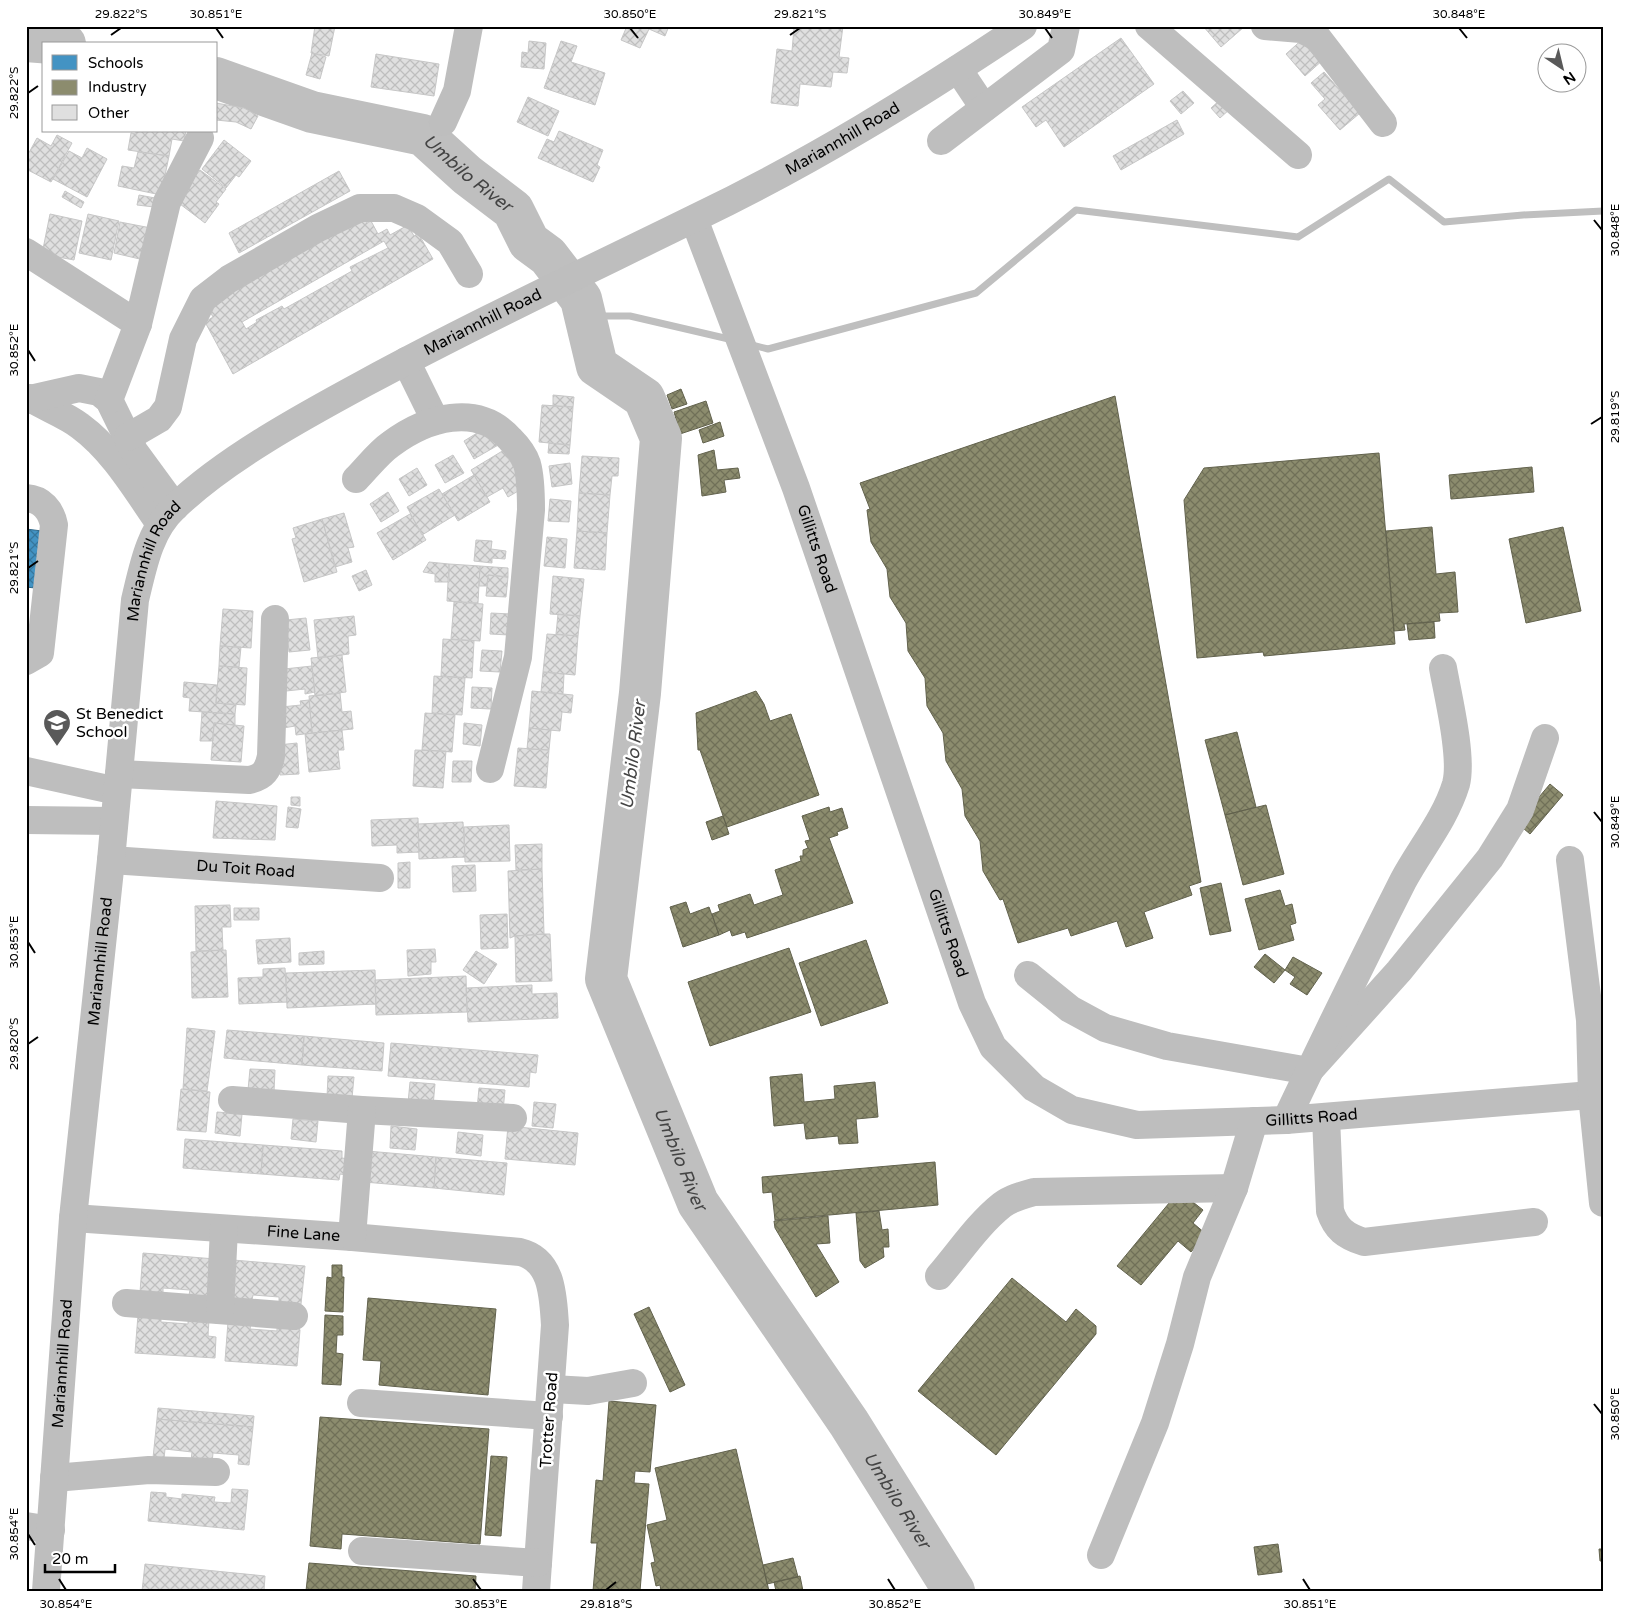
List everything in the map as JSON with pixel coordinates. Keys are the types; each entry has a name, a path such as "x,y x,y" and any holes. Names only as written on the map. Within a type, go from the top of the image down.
{"street":[{"path":"443,122 457,91 469,26"},
{"name":"Mariannhill Road","path":"46,1591 38,1528 54,1478 73,1218 114,821 125,780 135,600 144,564 167,515 226,466 313,411 530,298 794,169 958,69 1022,26"},
{"path":"941,141 1062,50 1066,26"},
{"path":"1149,26 1298,155"},
{"path":"1265,26 1301,29 1317,37 1383,123"},
{"path":"958,69 984,108"},
{"path":"109,400 138,324 167,202 200,138"},
{"path":"128,437 159,419 168,408 183,339 203,299 229,279 318,228 360,208 394,208 417,218 450,242 469,274"},
{"name":"Gillitts Road","path":"694,219 796,488 972,1003 993,1047 1034,1088 1072,1110 1138,1125 1286,1120 1597,1095"},
{"path":"26,252 138,324"},
{"path":"406,361 435,420"},
{"path":"28,399 79,388 99,392 109,400 167,515"},
{"path":"28,399 78,424 92,435 117,464 167,515"},
{"path":"356,479 390,444 435,420 467,416 488,421 503,431 518,448 527,464 531,488 531,510 518,657 490,769"},
{"path":"26,498 42,503 52,516 54,525 35,613 40,653 26,661"},
{"path":"26,771 125,780 249,780 257,778 265,773 272,756 275,619"},
{"path":"1286,1120 1345,995 1411,866 1442,817 1456,783 1457,755 1443,668"},
{"path":"1309,1071 1399,971 1490,858 1520,810 1546,738"},
{"path":"26,820 114,821"},
{"name":"Du Toit Road","path":"111,860 380,878"},
{"path":"1570,860 1596,1019 1597,1095 1603,1202"},
{"path":"1028,975 1070,1009 1105,1028 1166,1046 1309,1071"},
{"path":"232,1100 362,1110 513,1118"},
{"path":"352,1237 362,1110"},
{"path":"1326,1117 1330,1211 1334,1224 1351,1238 1364,1242 1534,1222"},
{"path":"1101,1556 1155,1423 1180,1344 1197,1277 1234,1188 1254,1121"},
{"path":"939,1276 1002,1204 1034,1192 1234,1188"},
{"name":"Fine Lane","path":"73,1218 352,1237 520,1252 533,1255"},
{"path":"220,1310 224,1229"},
{"name":"Trotter Road","path":"533,1255 545,1270 553,1293 555,1326 552,1389 536,1591"},
{"path":"126,1303 294,1316"},
{"path":"552,1389 588,1391 633,1383"},
{"path":"361,1403 549,1416"},
{"path":"54,1478 149,1470 216,1472"},
{"path":"362,1551 538,1563"}],"building: Schools":[{"path":"26,529 50,532 44,589 26,587"}],"building: Industry":[{"path":"681,389 687,404 672,409 667,395"},
{"path":"1115,396 1201,882 1189,886 1192,895 1144,912 1153,938 1126,947 1117,921 1071,936 1068,928 1018,943 1003,899 1000,900 983,871 980,841 965,816 962,789 946,761 943,733 927,706 925,678 908,651 906,623 890,597 887,569 871,542 867,510 870,509 860,483"},
{"path":"706,401 713,423 680,434 674,412"},
{"path":"720,422 724,436 703,443 699,430"},
{"path":"714,450 717,470 738,468 740,478 724,480 726,492 702,496 698,455"},
{"path":"1379,453 1395,644 1264,656 1263,652 1197,658 1184,500 1204,468"},
{"path":"1532,467 1534,492 1451,499 1449,475"},
{"path":"1432,527 1436,574 1455,572 1458,612 1439,613 1440,621 1404,624 1405,630 1394,631 1386,531"},
{"path":"1563,527 1581,611 1526,623 1509,539"},
{"path":"1434,622 1435,638 1409,640 1407,624"},
{"path":"756,691 764,704 770,721 791,714 819,795 727,827 700,750 698,750 696,713"},
{"path":"1237,732 1256,807 1225,815 1205,740"},
{"path":"1550,784 1563,795 1530,834 1517,823"},
{"path":"1266,805 1284,874 1243,885 1225,815"},
{"path":"829,807 830,812 842,808 848,828 837,832 838,835 829,838 853,903 747,938 745,932 732,936 730,930 719,935 712,914 720,911 718,905 750,894 754,905 783,895 775,870 801,861 800,856 803,856 803,850 808,848 805,841 810,840 802,816"},
{"path":"723,816 729,834 712,840 706,822"},
{"path":"1221,883 1231,931 1210,935 1200,888"},
{"path":"1280,890 1285,906 1292,904 1296,923 1290,925 1294,940 1259,950 1245,899"},
{"path":"686,902 690,914 709,907 719,935 683,947 670,907"},
{"path":"866,940 888,1003 821,1026 799,963"},
{"path":"789,948 811,1012 710,1046 688,982"},
{"path":"1265,954 1285,970 1274,983 1254,967"},
{"path":"1293,957 1322,973 1307,995 1290,984 1295,977 1285,970"},
{"path":"802,1074 804,1102 835,1099 834,1086 875,1082 878,1117 856,1119 858,1143 839,1144 838,1136 806,1139 804,1123 774,1126 770,1077"},
{"path":"935,1162 938,1205 775,1220 772,1192 763,1193 762,1177"},
{"path":"1179,1191 1203,1210 1193,1223 1206,1234 1191,1252 1178,1241 1141,1285 1117,1266"},
{"path":"879,1211 882,1230 888,1229 889,1247 883,1247 884,1257 865,1268 860,1261 856,1213"},
{"path":"828,1216 830,1243 816,1244 839,1282 816,1297 775,1228 774,1221"},
{"path":"332,1265 342,1265 342,1277 344,1277 343,1312 325,1311 327,1277 332,1278"},
{"path":"1012,1278 1066,1322 1076,1309 1096,1326 1096,1334 996,1455 918,1391"},
{"path":"368,1298 496,1309 488,1395 379,1385 381,1361 363,1360"},
{"path":"649,1307 685,1385 670,1392 634,1314"},
{"path":"325,1315 343,1316 343,1335 337,1335 336,1353 343,1354 341,1385 322,1384"},
{"path":"609,1401 656,1405 650,1472 635,1471 634,1483 649,1484 640,1591 593,1591 597,1543 591,1543 596,1480 603,1481"},
{"path":"320,1417 489,1429 480,1544 342,1534 341,1549 310,1546"},
{"path":"736,1449 769,1591 661,1591 660,1585 656,1586 651,1563 655,1562 647,1525 667,1520 655,1468"},
{"path":"491,1456 507,1457 501,1536 485,1535"},
{"path":"1278,1544 1282,1572 1258,1575 1254,1547"},
{"path":"1599,1549 1603,1549 1603,1561 1600,1561"},
{"path":"793,1558 798,1577 767,1584 763,1565"},
{"path":"309,1563 476,1576 475,1591 306,1591"},
{"path":"800,1576 803,1591 776,1591 774,1582"}],"building: Other":[{"path":"315,26 335,26 329,56 311,53"},
{"path":"627,26 669,26 665,36 649,29 640,48 621,40"},
{"path":"782,26 843,26 839,57 849,58 847,73 833,72 831,87 800,84 798,106 771,103 777,49 792,51 794,28"},
{"path":"1203,26 1244,26 1244,27 1221,47"},
{"path":"1305,37 1324,59 1305,76 1286,54"},
{"path":"1121,38 1154,84 1064,147 1046,120 1036,127 1022,107"},
{"path":"529,41 546,43 544,69 521,67 522,52 528,53"},
{"path":"561,41 577,46 571,62 605,73 595,105 544,88"},
{"path":"312,53 326,57 320,79 306,75"},
{"path":"376,54 439,64 434,96 371,87"},
{"path":"1324,72 1360,113 1340,130 1318,105 1325,99 1311,83"},
{"path":"1183,91 1194,103 1181,114 1170,101"},
{"path":"528,97 559,111 548,136 517,122"},
{"path":"1221,99 1230,109 1220,118 1211,108"},
{"path":"218,103 244,108 258,116 251,129 236,122 218,120"},
{"path":"1177,120 1184,134 1121,170 1113,156"},
{"path":"559,131 603,150 597,165 600,167 593,182 538,158 547,139 554,142"},
{"path":"136,132 186,132 184,141 172,139 169,156 128,150 131,133 136,134"},
{"path":"57,135 72,143 51,182 26,169 26,158 37,138 51,146"},
{"path":"224,140 251,161 239,177 236,175 226,188 202,169"},
{"path":"87,148 107,159 87,197 53,179 69,151 82,158"},
{"path":"138,152 169,156 161,195 118,186 122,166 134,168"},
{"path":"200,170 226,189 216,202 219,204 205,223 176,201"},
{"path":"339,171 350,191 239,253 229,233"},
{"path":"65,191 84,202 81,208 62,197"},
{"path":"139,195 155,198 154,207 137,205"},
{"path":"50,214 82,221 74,260 42,254"},
{"path":"88,214 119,221 111,260 79,253"},
{"path":"363,214 367,223 371,221 378,234 387,229 390,235 408,225 414,236 418,233 433,259 233,374 205,322 213,317 206,304","holes":["384,241 388,248 350,267 352,271 284,309 282,306 256,320 257,322 246,329 242,322"]},
{"path":"120,222 151,228 144,260 114,253"},
{"path":"553,395 574,397 573,407 553,406"},
{"path":"542,405 573,407 570,445 539,442"},
{"path":"482,430 500,444 474,459 464,441"},
{"path":"549,443 570,445 569,454 548,453"},
{"path":"504,450 525,487 508,497 503,488 487,497 471,470"},
{"path":"453,455 464,473 445,483 435,465"},
{"path":"582,456 619,458 618,476 612,476 610,495 579,493"},
{"path":"570,463 572,484 552,487 549,466"},
{"path":"417,468 427,485 409,496 399,479"},
{"path":"474,475 490,502 458,521 442,494"},
{"path":"439,489 455,515 422,535 407,507"},
{"path":"388,492 399,511 381,522 370,504"},
{"path":"579,493 610,495 607,533 577,531"},
{"path":"550,499 571,501 569,522 548,521"},
{"path":"344,513 354,547 348,548 352,562 335,567 322,519"},
{"path":"410,514 426,540 393,560 377,533"},
{"path":"322,519 337,572 304,582 292,539 296,538 293,528"},
{"path":"577,531 607,533 605,570 574,568"},
{"path":"547,537 567,539 565,568 544,566"},
{"path":"476,540 492,541 491,549 506,551 505,559 492,558 492,563 474,561"},
{"path":"429,562 449,564 449,582 435,582 435,574 423,572"},
{"path":"449,564 480,566 478,603 447,601"},
{"path":"480,566 508,568 508,577 488,575 487,586 479,586"},
{"path":"366,570 372,585 359,591 352,576"},
{"path":"488,575 508,577 506,597 486,596"},
{"path":"553,576 584,579 580,616 550,614"},
{"path":"454,602 483,604 480,641 451,639"},
{"path":"223,609 253,611 251,648 220,646"},
{"path":"491,613 511,614 509,635 490,634"},
{"path":"558,614 580,616 578,636 556,634"},
{"path":"354,616 356,635 348,636 349,654 318,658 314,620"},
{"path":"306,618 310,650 289,652 286,620"},
{"path":"547,634 578,636 575,675 543,672"},
{"path":"443,639 474,641 472,678 441,676"},
{"path":"220,646 241,647 239,667 219,666"},
{"path":"482,650 502,651 500,672 480,671"},
{"path":"342,655 346,692 315,696 311,658"},
{"path":"219,666 247,668 245,705 216,703"},
{"path":"312,666 315,692 305,694 305,689 286,691 284,669"},
{"path":"543,672 564,674 563,694 541,692"},
{"path":"434,676 465,678 462,715 432,713"},
{"path":"184,682 217,685 216,703 236,705 235,714 189,711 190,698 183,697"},
{"path":"472,687 492,688 491,709 471,708"},
{"path":"532,691 573,695 571,713 562,712 560,731 529,728"},
{"path":"340,693 342,712 351,711 353,729 312,733 309,696"},
{"path":"309,700 312,733 296,735 295,726 283,728 281,707 301,705 300,701"},
{"path":"202,712 235,714 235,725 214,723 213,741 200,741"},
{"path":"425,713 455,715 452,752 422,750"},
{"path":"214,723 244,726 241,762 211,760"},
{"path":"464,723 482,725 480,746 463,744"},
{"path":"529,728 551,730 549,750 527,749"},
{"path":"342,730 344,750 338,750 340,769 309,772 305,734"},
{"path":"297,743 299,774 280,775 278,745"},
{"path":"518,748 549,750 546,788 514,786"},
{"path":"415,750 446,751 443,788 413,786"},
{"path":"453,761 472,761 471,782 452,782"},
{"path":"291,797 300,797 300,806 291,805"},
{"path":"216,801 277,806 275,840 213,838"},
{"path":"288,807 301,809 298,828 286,827"},
{"path":"418,818 419,852 397,853 397,845 372,846 371,820"},
{"path":"463,822 465,857 419,859 418,824"},
{"path":"509,825 510,861 465,862 464,827"},
{"path":"542,844 542,869 516,870 515,845"},
{"path":"410,862 410,888 398,888 398,863"},
{"path":"475,865 476,891 453,892 452,866"},
{"path":"542,869 544,934 510,938 508,871"},
{"path":"230,905 231,927 222,927 223,950 196,951 195,906"},
{"path":"234,908 259,908 259,920 234,920"},
{"path":"507,914 508,948 481,949 480,915"},
{"path":"550,934 552,981 516,982 515,936"},
{"path":"290,938 291,962 258,964 256,940"},
{"path":"435,949 436,962 431,962 431,974 408,976 407,950"},
{"path":"226,950 228,997 192,998 191,952"},
{"path":"324,951 324,964 299,965 299,953"},
{"path":"476,951 497,964 484,984 463,970"},
{"path":"285,968 287,1002 239,1004 238,978 263,977 263,969"},
{"path":"375,970 376,1004 287,1008 286,973"},
{"path":"466,976 467,1012 376,1015 375,980"},
{"path":"532,985 532,994 557,993 558,1018 468,1022 466,988"},
{"path":"187,1028 215,1031 207,1091 183,1089"},
{"path":"227,1030 304,1036 302,1065 224,1058"},
{"path":"304,1036 384,1043 382,1071 302,1065"},
{"path":"391,1043 538,1055 536,1073 530,1072 529,1087 388,1076"},
{"path":"250,1069 275,1070 274,1092 248,1090"},
{"path":"328,1076 354,1077 352,1098 327,1097"},
{"path":"410,1082 435,1084 433,1106 408,1103"},
{"path":"479,1088 505,1090 503,1111 477,1109"},
{"path":"181,1089 210,1092 206,1132 177,1130"},
{"path":"534,1102 556,1104 553,1128 532,1126"},
{"path":"217,1112 242,1114 240,1136 215,1133"},
{"path":"293,1119 318,1121 316,1142 291,1139"},
{"path":"391,1126 417,1129 415,1150 390,1148"},
{"path":"508,1126 578,1133 575,1165 505,1159"},
{"path":"458,1132 483,1135 481,1156 456,1153"},
{"path":"185,1139 263,1145 261,1174 183,1168"},
{"path":"263,1145 342,1151 342,1158 348,1159 347,1175 340,1174 339,1180 261,1174"},
{"path":"367,1151 436,1157 434,1188 364,1182"},
{"path":"436,1157 507,1163 504,1195 434,1188"},
{"path":"143,1253 215,1259 207,1301 189,1295 190,1290 163,1288 163,1293 140,1292"},
{"path":"233,1260 305,1266 301,1304 296,1308 279,1302 279,1297 253,1295 252,1300 230,1299"},
{"path":"138,1315 161,1316 161,1322 188,1324 188,1318 209,1319 208,1336 216,1337 215,1358 135,1353"},
{"path":"228,1322 251,1323 250,1329 277,1331 277,1326 295,1322 300,1330 297,1366 225,1361"},
{"path":"158,1408 254,1416 253,1427 157,1419"},
{"path":"157,1419 253,1427 249,1465 238,1464 239,1455 213,1453 212,1463 191,1461 192,1452 165,1449 164,1459 153,1458"},
{"path":"232,1489 248,1490 244,1530 148,1521 151,1492 166,1493 166,1497 182,1499 182,1494 215,1497 214,1502 231,1503"},
{"path":"145,1564 265,1576 264,1591 142,1591"}],"waterway":[{"name":"Umbilo River","path":"26,41 42,42"},
{"name":"Umbilo River","path":"218,79 312,112 423,135 467,175 513,210 529,242 548,256 581,299 597,366 644,398 661,438 640,693 606,979 698,1203 849,1423 954,1591"},
{"path":"748,344 768,349 976,293 1076,210 1298,237 1389,179 1444,222 1523,215 1603,211"},
{"path":"581,299 598,316 630,316 733,340"}],"place":[{"name":"St Benedict School","path":"57,747"}]}
